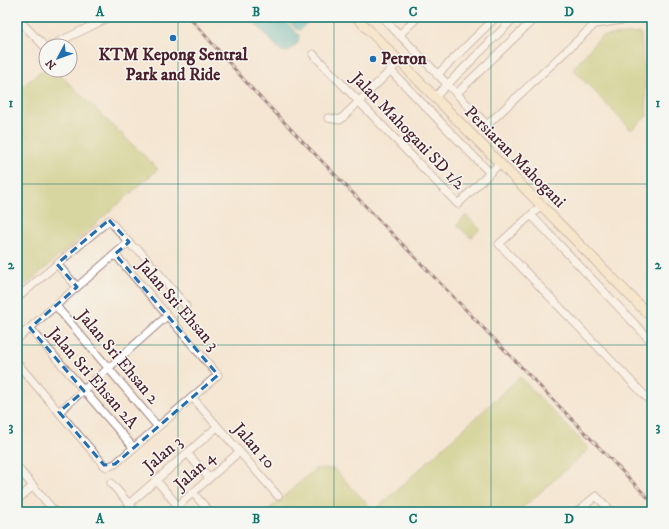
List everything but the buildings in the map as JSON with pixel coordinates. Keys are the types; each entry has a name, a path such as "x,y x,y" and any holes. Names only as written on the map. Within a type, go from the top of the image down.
{"street":[{"path":"67,38 110,17"},
{"name":"Persiaran Mahogani","path":"356,17 652,318"},
{"path":"382,17 447,86 487,125 596,24 642,17"},
{"path":"400,35 418,17"},
{"path":"437,75 496,17"},
{"path":"456,94 536,17"},
{"path":"17,18 38,40"},
{"path":"434,98 514,18"},
{"name":"Jalan Mahogani SD 1/2","path":"313,54 458,204 499,164"},
{"path":"328,118 340,120 399,62"},
{"path":"390,70 490,173"},
{"path":"541,206 499,244 652,403"},
{"path":"531,215 652,342"},
{"path":"17,298 109,220 129,242 139,250 186,306"},
{"path":"17,339 129,242"},
{"name":"Jalan Sri Ehsan 3","path":"115,254 218,375 191,398"},
{"path":"57,264 77,287"},
{"name":"Jalan Sri Ehsan 2","path":"56,306 158,427"},
{"path":"59,412 167,316"},
{"name":"Jalan Sri Ehsan 2A","path":"30,328 134,448"},
{"path":"17,363 107,467 115,464 191,398"},
{"name":"Jalan 10","path":"191,398 202,414 208,417 217,426 278,496"},
{"name":"Jalan 3","path":"129,504 217,426"},
{"name":"Jalan 4","path":"171,512 239,452"},
{"path":"187,453 209,478"},
{"path":"17,467 55,512"},
{"path":"156,480 178,506"},
{"path":"111,483 136,512"},
{"path":"17,500 33,486"},
{"path":"193,493 210,512"},
{"path":"576,512 596,496 612,512"}],"highlighted area":[{"path":"109,220 129,242 115,254 218,375 115,464 104,465 59,412 84,391 30,328 77,287 57,264"}],"green space":[{"path":"641,33 647,116 631,130 573,69 601,36"},
{"path":"38,74 38,78 63,78 158,169 17,293 17,91"},
{"path":"466,215 480,229 471,238 457,225"},
{"path":"520,377 589,449 518,512 266,512 315,469 334,469 374,511"}],"water":[{"path":"249,17 281,17 299,35 298,43 288,52 281,51"},
{"path":"284,17 313,17 300,30 296,29"}],"railway":[{"path":"189,17 253,90 652,502"}],"place":[{"name":"KTM Kepong Sentral Park and Ride","path":"173,38"},
{"name":"Petron","path":"373,59"}]}
